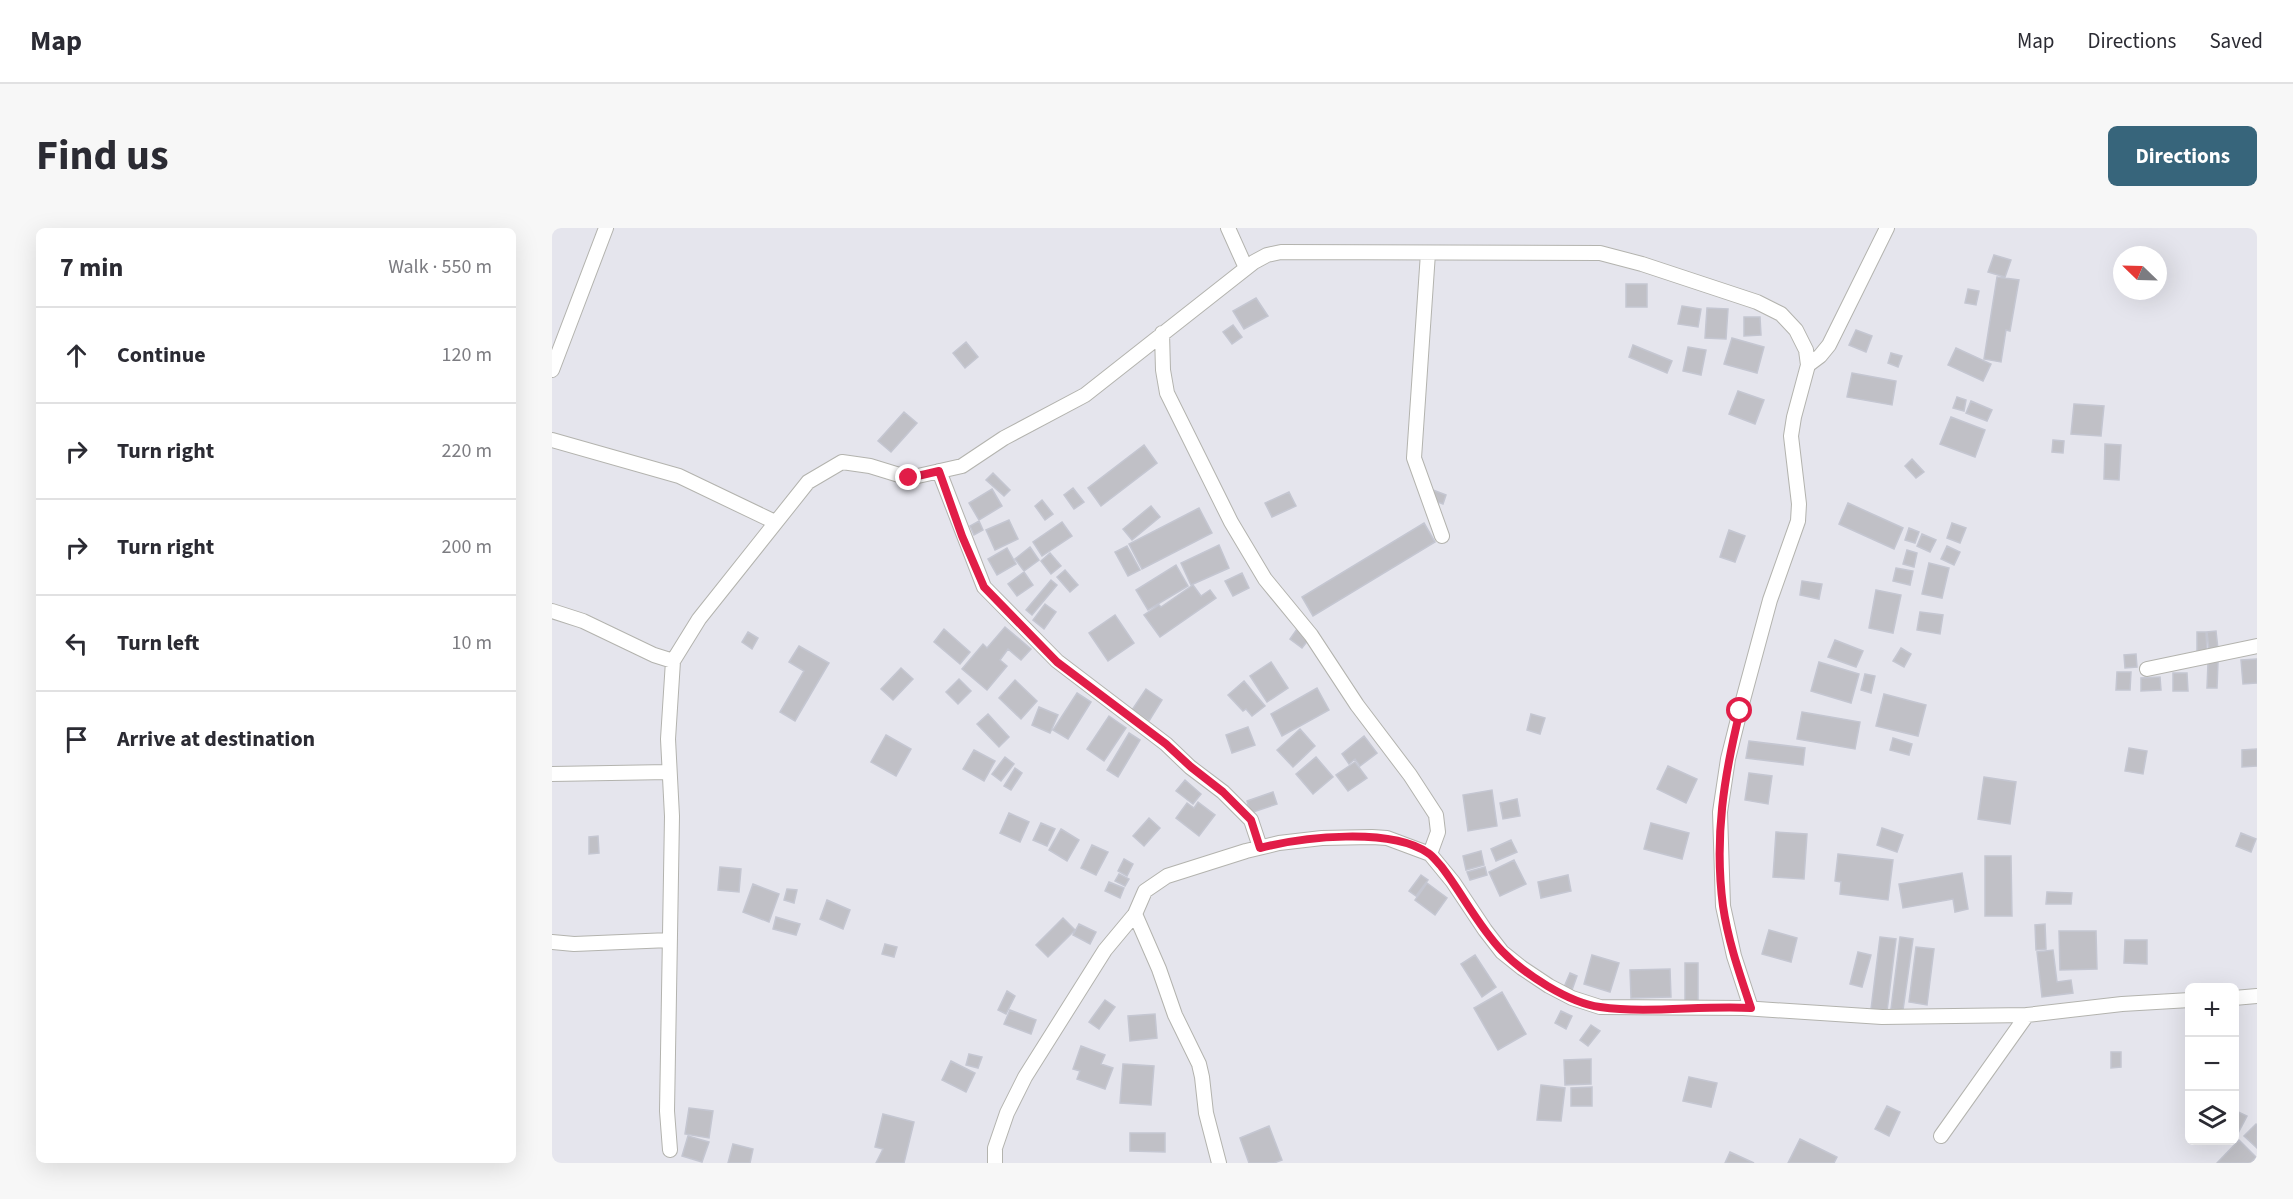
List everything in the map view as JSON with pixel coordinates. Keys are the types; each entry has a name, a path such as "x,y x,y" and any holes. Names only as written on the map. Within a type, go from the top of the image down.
{"street":[{"path":"552,370 606,228"},
{"path":"1228,228 1246,268"},
{"path":"1808,365 1820,356 1840,328 1887,228"},
{"path":"670,1150 668,1111 672,816 668,739 673,661 699,619 808,482 842,462 870,466 909,478 962,466 1004,438 1085,395 1246,268 1267,255 1281,252 1600,253 1757,302 1781,314 1796,330 1806,350 1808,365 1791,436 1799,504 1798,520 1770,600 1740,711 1728,759 1720,812 1719,850 1723,906 1734,956 1751,1008"},
{"path":"1428,253 1414,458 1442,537"},
{"path":"1162,333 1162,370 1167,393 1231,522 1265,579 1311,635 1357,705 1410,775 1436,815 1438,832 1430,854"},
{"path":"552,440 679,476 775,522"},
{"path":"939,471 962,536 984,587 1057,662 1166,744 1223,792 1251,820 1260,848"},
{"path":"552,611 584,621 654,655 673,661"},
{"path":"2146,669 2257,646"},
{"path":"552,774 669,772"},
{"path":"995,1163 995,1148 1007,1113 1025,1077 1105,950 1135,914 1145,891 1167,876 1260,848 1322,838 1387,838 1430,854 1453,882 1502,952 1540,980 1572,998 1600,1007 1751,1008 1882,1017 2027,1015 2122,1004 2185,1000"},
{"path":"1135,914 1159,969 1175,1015 1198,1064 1202,1077 1206,1113 1219,1163"},
{"path":"552,942 574,944 670,940"},
{"path":"2239,998 2257,996"},
{"path":"1941,1136 2027,1015"}],"building":[{"path":"1994,255 2011,260 2005,277 1988,272"},
{"path":"1997,277 2019,280 2010,331 2006,330 2001,362 1984,359"},
{"path":"1626,284 1647,284 1647,307 1626,307"},
{"path":"1968,289 1979,291 1976,305 1965,303"},
{"path":"1256,298 1268,316 1244,329 1233,311"},
{"path":"1682,306 1701,309 1698,327 1678,324"},
{"path":"1707,308 1728,309 1726,339 1705,338"},
{"path":"1744,317 1760,317 1761,335 1744,336"},
{"path":"1233,325 1242,337 1232,344 1223,332"},
{"path":"1856,330 1872,336 1866,352 1849,345"},
{"path":"1732,338 1764,347 1757,373 1724,364"},
{"path":"966,342 978,357 965,368 953,353"},
{"path":"1633,345 1672,361 1667,373 1629,357"},
{"path":"1688,347 1706,350 1701,375 1683,371"},
{"path":"1956,348 1991,364 1983,381 1948,365"},
{"path":"1891,353 1902,356 1898,367 1888,363"},
{"path":"1852,373 1896,381 1892,405 1847,397"},
{"path":"1738,391 1764,400 1755,424 1729,414"},
{"path":"1957,397 1966,400 1964,411 1953,408"},
{"path":"1971,401 1992,410 1987,421 1966,413"},
{"path":"2074,404 2104,406 2101,436 2071,434"},
{"path":"904,412 917,423 891,452 878,441"},
{"path":"1951,417 1985,430 1975,457 1940,444"},
{"path":"2053,440 2064,441 2063,453 2052,452"},
{"path":"2105,444 2121,445 2119,480 2104,479"},
{"path":"1144,445 1157,463 1101,506 1088,488"},
{"path":"1912,459 1924,472 1916,478 1905,466"},
{"path":"993,473 1010,490 1004,496 986,480"},
{"path":"1073,488 1084,502 1074,509 1064,495"},
{"path":"992,489 1002,506 979,520 969,503"},
{"path":"1433,490 1446,495 1443,504 1430,499"},
{"path":"1289,492 1296,506 1272,517 1265,503"},
{"path":"1042,500 1053,514 1045,520 1035,506"},
{"path":"1848,503 1903,528 1894,549 1839,524"},
{"path":"1151,506 1160,517 1132,540 1123,529"},
{"path":"1199,508 1212,533 1142,569 1129,544"},
{"path":"1009,520 1018,539 995,550 986,530"},
{"path":"979,521 983,530 974,535 970,526"},
{"path":"1062,522 1072,536 1042,556 1033,542"},
{"path":"1424,523 1435,542 1313,616 1302,597"},
{"path":"1952,523 1966,528 1960,543 1947,538"},
{"path":"1909,528 1919,532 1915,543 1905,540"},
{"path":"1729,530 1745,536 1735,562 1720,557"},
{"path":"1922,534 1936,540 1930,552 1917,546"},
{"path":"1219,545 1229,568 1191,585 1181,563"},
{"path":"1127,546 1140,570 1128,576 1115,552"},
{"path":"1947,546 1960,552 1954,565 1941,559"},
{"path":"1030,547 1039,560 1024,571 1015,559"},
{"path":"1007,548 1016,564 997,575 988,559"},
{"path":"1907,550 1917,553 1914,567 1903,564"},
{"path":"1050,553 1061,566 1051,574 1041,561"},
{"path":"1929,563 1949,568 1942,598 1922,594"},
{"path":"1176,565 1188,586 1148,610 1136,590"},
{"path":"1896,568 1913,571 1910,585 1893,581"},
{"path":"1065,570 1078,585 1070,592 1057,577"},
{"path":"1024,572 1033,585 1017,596 1008,584"},
{"path":"1242,573 1249,588 1233,596 1225,581"},
{"path":"1051,580 1057,585 1032,615 1026,610"},
{"path":"1802,581 1822,584 1819,599 1800,595"},
{"path":"1193,585 1201,596 1210,590 1216,598 1160,637 1144,615 1159,605 1161,607"},
{"path":"1876,590 1901,595 1893,633 1869,628"},
{"path":"1045,604 1056,612 1044,629 1033,620"},
{"path":"1920,612 1943,615 1940,634 1917,630"},
{"path":"1115,615 1134,643 1108,661 1089,633"},
{"path":"1005,627 1031,649 1021,660 1008,649 1000,660 1007,666 987,690 962,669 983,644 987,648"},
{"path":"944,629 970,652 960,664 934,642"},
{"path":"1297,629 1309,639 1302,648 1290,639"},
{"path":"2216,631 2218,649 2209,650 2207,632"},
{"path":"748,632 758,638 752,649 742,642"},
{"path":"2197,632 2206,632 2207,651 2197,651"},
{"path":"1835,640 1863,651 1856,667 1828,657"},
{"path":"799,646 829,663 795,721 780,712 804,671 789,662"},
{"path":"1901,648 1911,654 1904,667 1893,661"},
{"path":"2136,654 2137,667 2125,668 2124,655"},
{"path":"2257,659 2257,683 2243,684 2241,660"},
{"path":"1271,662 1288,688 1267,702 1250,676"},
{"path":"1819,662 1859,674 1851,703 1811,691"},
{"path":"2208,662 2218,662 2217,688 2207,688"},
{"path":"901,668 913,679 893,700 881,689"},
{"path":"2117,672 2131,672 2130,690 2116,690"},
{"path":"2173,673 2187,673 2188,691 2173,691"},
{"path":"1865,674 1875,676 1871,693 1861,690"},
{"path":"2160,677 2161,690 2141,691 2141,678"},
{"path":"959,679 971,691 958,704 946,692"},
{"path":"1015,680 1037,701 1021,719 999,698"},
{"path":"1244,681 1265,706 1252,716 1246,709 1243,711 1228,695"},
{"path":"1317,688 1329,710 1282,736 1271,714"},
{"path":"1146,689 1162,700 1149,721 1132,710"},
{"path":"1077,693 1091,702 1068,739 1053,730"},
{"path":"1884,694 1926,705 1918,736 1876,726"},
{"path":"1039,707 1058,715 1050,733 1032,725"},
{"path":"1802,712 1860,722 1855,749 1797,739"},
{"path":"988,714 1009,737 999,747 977,724"},
{"path":"1531,714 1545,718 1540,734 1527,730"},
{"path":"1109,716 1126,728 1104,761 1087,749"},
{"path":"1248,727 1255,745 1232,753 1226,735"},
{"path":"1300,729 1315,746 1293,767 1277,750"},
{"path":"1129,733 1140,740 1118,777 1107,770"},
{"path":"886,735 911,749 896,776 871,762"},
{"path":"1364,736 1377,753 1360,766 1355,759 1349,764 1342,754"},
{"path":"1893,738 1912,744 1909,755 1890,750"},
{"path":"1749,741 1805,748 1803,765 1746,758"},
{"path":"2129,748 2147,751 2143,774 2125,771"},
{"path":"2257,749 2257,766 2242,767 2242,750"},
{"path":"974,750 995,761 984,781 963,769"},
{"path":"1005,757 1014,764 1001,781 992,774"},
{"path":"1316,757 1333,777 1313,794 1296,774"},
{"path":"1355,762 1367,778 1348,791 1336,775"},
{"path":"1668,766 1697,779 1686,803 1657,789"},
{"path":"1015,768 1022,773 1011,790 1004,786"},
{"path":"1749,773 1772,776 1768,804 1745,800"},
{"path":"1984,777 2016,782 2010,824 1978,819"},
{"path":"1185,780 1201,794 1193,804 1176,791"},
{"path":"1492,790 1497,826 1468,831 1463,795"},
{"path":"1273,792 1277,804 1250,813 1247,801"},
{"path":"1517,799 1520,816 1503,819 1500,803"},
{"path":"1198,802 1215,815 1199,836 1176,818 1187,803 1194,808"},
{"path":"1009,813 1029,822 1020,842 1000,833"},
{"path":"1149,818 1160,828 1144,846 1133,836"},
{"path":"1041,823 1055,829 1047,846 1033,840"},
{"path":"1651,823 1689,833 1682,859 1644,849"},
{"path":"1882,828 1903,835 1897,852 1877,845"},
{"path":"1061,829 1079,840 1067,861 1049,850"},
{"path":"1776,832 1807,834 1804,879 1773,877"},
{"path":"2241,833 2256,839 2251,852 2236,846"},
{"path":"598,836 599,853 589,854 589,837"},
{"path":"1511,840 1517,852 1496,861 1491,849"},
{"path":"1092,845 1108,852 1096,875 1081,868"},
{"path":"1481,851 1484,865 1466,870 1463,856"},
{"path":"1838,854 1893,860 1888,900 1840,894 1841,882 1835,881"},
{"path":"1985,856 2011,856 2012,916 1985,916"},
{"path":"1124,859 1133,864 1127,876 1118,871"},
{"path":"1514,860 1526,884 1500,896 1489,872"},
{"path":"720,867 741,869 739,892 718,890"},
{"path":"1485,867 1487,875 1470,880 1467,872"},
{"path":"1962,873 1968,909 1955,912 1953,899 1903,908 1899,884"},
{"path":"1119,874 1129,879 1125,886 1115,881"},
{"path":"1421,875 1428,880 1416,896 1409,891"},
{"path":"1568,875 1571,891 1541,898 1538,882"},
{"path":"1109,882 1124,888 1120,898 1105,891"},
{"path":"1427,883 1447,898 1435,915 1415,900"},
{"path":"753,884 779,894 769,922 743,912"},
{"path":"787,889 797,890 794,903 784,900"},
{"path":"2047,892 2072,893 2071,904 2046,904"},
{"path":"827,900 850,910 843,929 820,919"},
{"path":"776,917 800,924 796,935 773,929"},
{"path":"1063,918 1075,930 1048,957 1036,945"},
{"path":"1079,924 1096,932 1090,944 1073,935"},
{"path":"2045,924 2046,949 2036,950 2035,925"},
{"path":"1769,930 1797,938 1791,962 1762,954"},
{"path":"2059,931 2096,931 2097,969 2060,970"},
{"path":"1880,937 1896,939 1887,1011 1871,1009"},
{"path":"1900,937 1913,939 1903,1010 1891,1009"},
{"path":"2125,940 2147,940 2147,964 2124,963"},
{"path":"885,944 897,947 894,957 882,954"},
{"path":"1916,947 1934,949 1927,1005 1909,1002"},
{"path":"2053,950 2057,982 2071,980 2073,993 2042,997 2037,952"},
{"path":"1858,952 1871,955 1862,987 1850,984"},
{"path":"1475,955 1496,987 1482,997 1461,964"},
{"path":"1592,955 1619,963 1610,992 1584,984"},
{"path":"1685,963 1698,963 1698,1003 1685,1003"},
{"path":"1670,969 1671,997 1631,998 1630,970"},
{"path":"1570,973 1577,976 1572,990 1564,987"},
{"path":"1007,991 1015,996 1006,1014 998,1010"},
{"path":"1502,992 1526,1034 1498,1050 1474,1008"},
{"path":"1105,1000 1115,1007 1099,1029 1089,1022"},
{"path":"1010,1010 1036,1020 1031,1034 1004,1024"},
{"path":"1561,1011 1572,1016 1566,1029 1555,1023"},
{"path":"1155,1014 1157,1038 1130,1041 1128,1016"},
{"path":"1591,1025 1600,1031 1588,1046 1580,1040"},
{"path":"1081,1046 1105,1055 1101,1064 1113,1068 1105,1089 1077,1079 1080,1071 1073,1069"},
{"path":"2111,1052 2121,1052 2121,1067 2111,1068"},
{"path":"969,1054 982,1057 978,1068 966,1065"},
{"path":"1591,1059 1591,1084 1565,1085 1564,1060"},
{"path":"951,1061 975,1073 966,1092 942,1080"},
{"path":"1123,1064 1154,1066 1151,1105 1120,1103"},
{"path":"1689,1077 1717,1083 1711,1107 1683,1101"},
{"path":"1541,1085 1565,1088 1561,1121 1537,1120"},
{"path":"1592,1087 1592,1106 1571,1106 1571,1088"},
{"path":"1887,1106 1900,1112 1889,1136 1875,1129"},
{"path":"689,1108 713,1111 709,1138 685,1134"},
{"path":"2239,1112 2247,1116 2239,1131"},
{"path":"883,1114 914,1122 904,1163 876,1163 883,1149 875,1147"},
{"path":"2257,1125 2257,1148 2244,1136"},
{"path":"1269,1126 1282,1160 1274,1163 1249,1163 1240,1138"},
{"path":"1130,1133 1165,1133 1165,1152 1130,1151"},
{"path":"688,1136 709,1142 702,1162 682,1156"},
{"path":"1800,1139 1837,1157 1834,1163 1788,1163"},
{"path":"2239,1140 2256,1157 2251,1163 2217,1163 2234,1145 2239,1145"},
{"path":"733,1144 753,1149 750,1163 728,1163"},
{"path":"1730,1152 1754,1163 1725,1163"}],"route":[{"path":"909,478 939,471 962,536 984,587 1057,662 1166,744 1202,777 1223,792 1251,820 1260,848 1279,843 1322,838 1372,837 1387,838 1422,850 1430,854 1441,866 1502,952 1549,986 1587,1004 1618,1008 1751,1008 1734,956 1723,906 1719,850 1720,812 1728,759 1740,711"}]}
